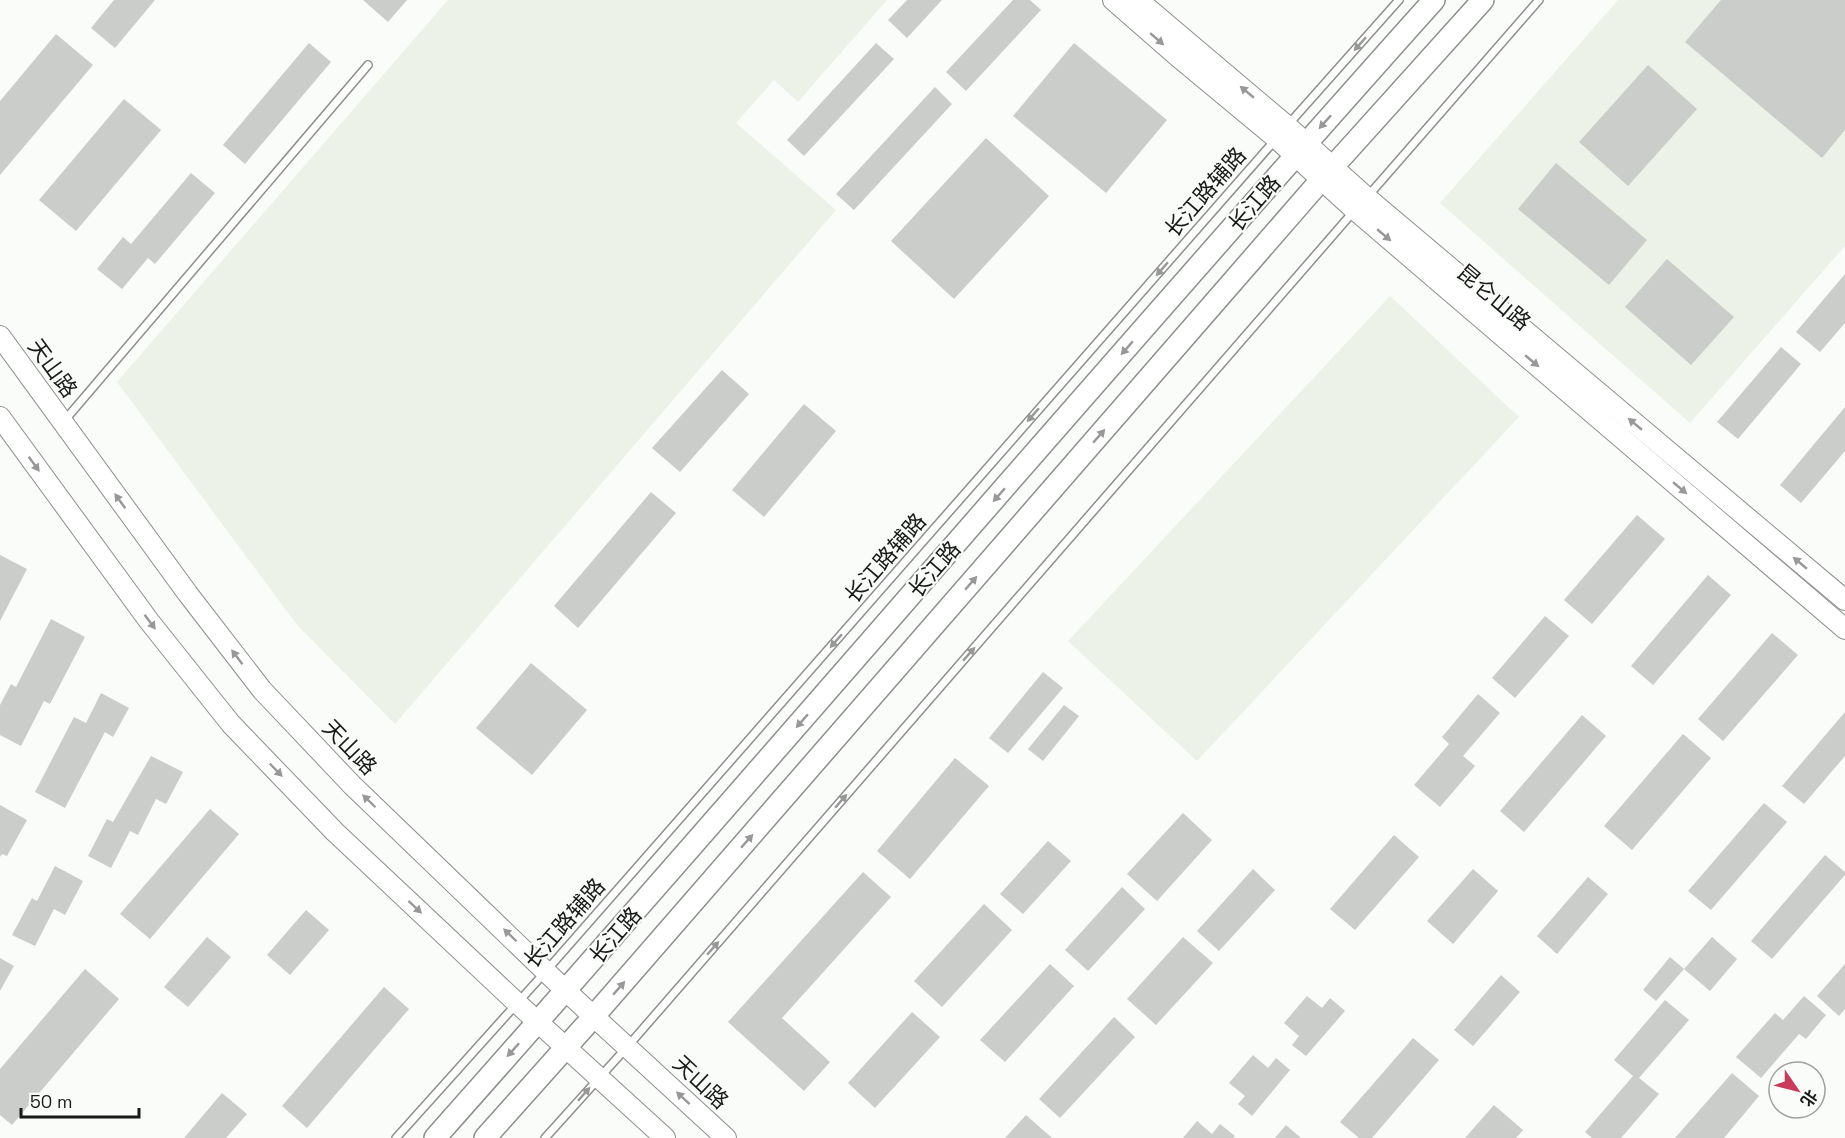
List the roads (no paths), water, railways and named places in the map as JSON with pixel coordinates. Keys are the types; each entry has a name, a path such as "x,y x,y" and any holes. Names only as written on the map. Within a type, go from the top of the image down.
{"main road":[{"name":"长江路","path":"435,1138 567,991 1300,149 1434,0"},
{"name":"长江路","path":"485,1138 594,1016 1327,174 1483,0"}],"street":[{"name":"昆仑山路","path":"1113,0 1176,55 1282,132"},
{"name":"昆仑山路","path":"1138,0 1327,174 1845,628"},
{"name":"昆仑山路","path":"1361,204 1845,600"},
{"name":"天山路","path":"0,336 188,594 262,690 352,785 567,991 726,1138"},
{"path":"0,417 149,621 231,724 335,832 665,1138"}],"lane":[{"name":"长江路辅路","path":"396,1138 547,970 1399,0"},
{"path":"545,1138 628,1046 1539,0"},
{"path":"63,422 369,65"}]}
